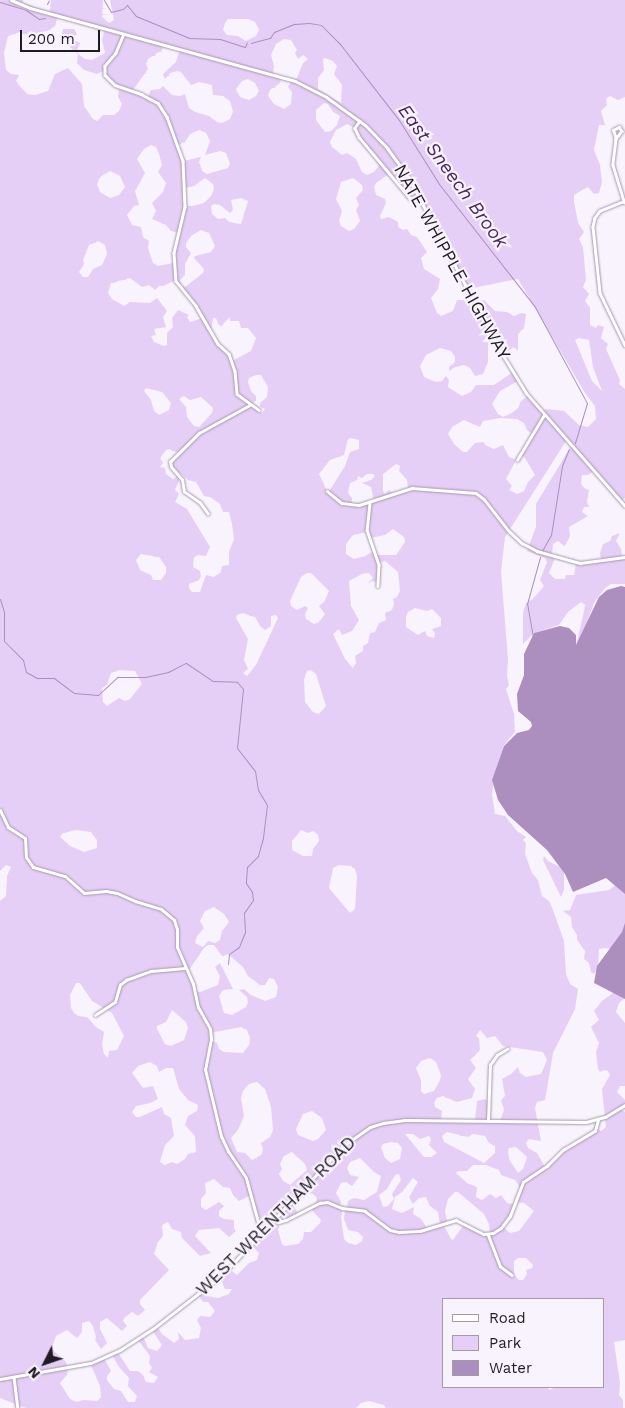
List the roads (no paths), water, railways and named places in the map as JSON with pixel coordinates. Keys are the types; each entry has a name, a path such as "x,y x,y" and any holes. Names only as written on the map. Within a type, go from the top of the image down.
{"street":[{"name":"NATE WHIPPLE HIGHWAY","path":"11,0 22,5 295,81 326,97 360,121 377,136 398,162 508,365 544,415 625,506"},
{"path":"22,5 24,0"},
{"path":"124,33 118,51 105,66 104,72 112,84 154,99 167,117 181,153 185,175 184,213 174,253 176,281 196,306 218,344 229,354 235,371 237,394 259,410"},
{"path":"360,121 355,128 359,137 410,198 418,197"},
{"path":"616,139 622,132 619,127 613,130 616,139 613,168 624,202 600,211 595,218 593,227 599,289 625,345"},
{"path":"208,514 200,503 184,492 182,480 171,467 170,462 199,434 252,404"},
{"path":"517,460 544,415"},
{"path":"328,491 342,503 359,505 412,488 476,493 484,499 509,531 522,543 537,551 580,563 625,557"},
{"path":"370,503 367,530 379,565 378,586"},
{"path":"0,810 8,827 25,838 26,858 33,867 65,876 84,893 117,892 135,901 161,909 172,917 176,926 177,947 194,984 200,1010 210,1029 211,1039 205,1069 221,1136 228,1151 246,1178 262,1233"},
{"path":"95,1015 115,1002 120,985 126,980 151,971 185,968"},
{"path":"488,1121 490,1065 497,1054 507,1049"},
{"name":"WEST WRENTHAM ROAD","path":"0,1379 91,1363 120,1350 204,1291 225,1272 343,1146 370,1127 405,1120 568,1123 598,1120 625,1105"},
{"path":"488,1234 501,1228 510,1216 523,1182 547,1166 563,1150 595,1131 598,1120"},
{"path":"274,1220 279,1222 286,1220 325,1202 342,1208 365,1211 394,1232 420,1231 456,1220 488,1234 498,1264 508,1274 512,1275"},
{"path":"14,1377 18,1408"}],"water":[{"path":"621,586 625,587 625,894 606,878 573,892 565,874 547,850 508,815 498,800 492,780 504,746 517,733 529,730 532,726 531,722 518,711 517,694 524,675 524,654 534,633 560,626 569,628 576,635 576,645 599,597 607,590"},
{"path":"625,923 625,999 594,983 597,966 622,932"}],"waterway":[{"name":"East Sneech Brook","path":"47,4 49,0"},
{"name":"East Sneech Brook","path":"104,0 111,12 123,9 127,5 136,16 189,38 220,39 245,47 247,42"},
{"name":"East Sneech Brook","path":"0,2 26,10 39,19 45,18"},
{"name":"East Sneech Brook","path":"251,43 270,38 274,32 294,24 309,23 321,25 340,44 399,120 439,184 535,307 587,403 575,443"},
{"name":"East Sneech Brook","path":"542,551 551,535 562,466 569,449"},
{"name":"East Sneech Brook","path":"533,637 527,604 540,557"},
{"path":"0,599 4,612 4,641 23,660 26,672 37,678 54,678 74,693 98,695 117,677 145,677 168,672 186,663 213,681 237,682 243,689 237,748 255,771 258,790 267,805 263,838 258,856 247,867 246,883 252,892 253,900 244,913 245,932 239,947 229,954 228,964"}]}
